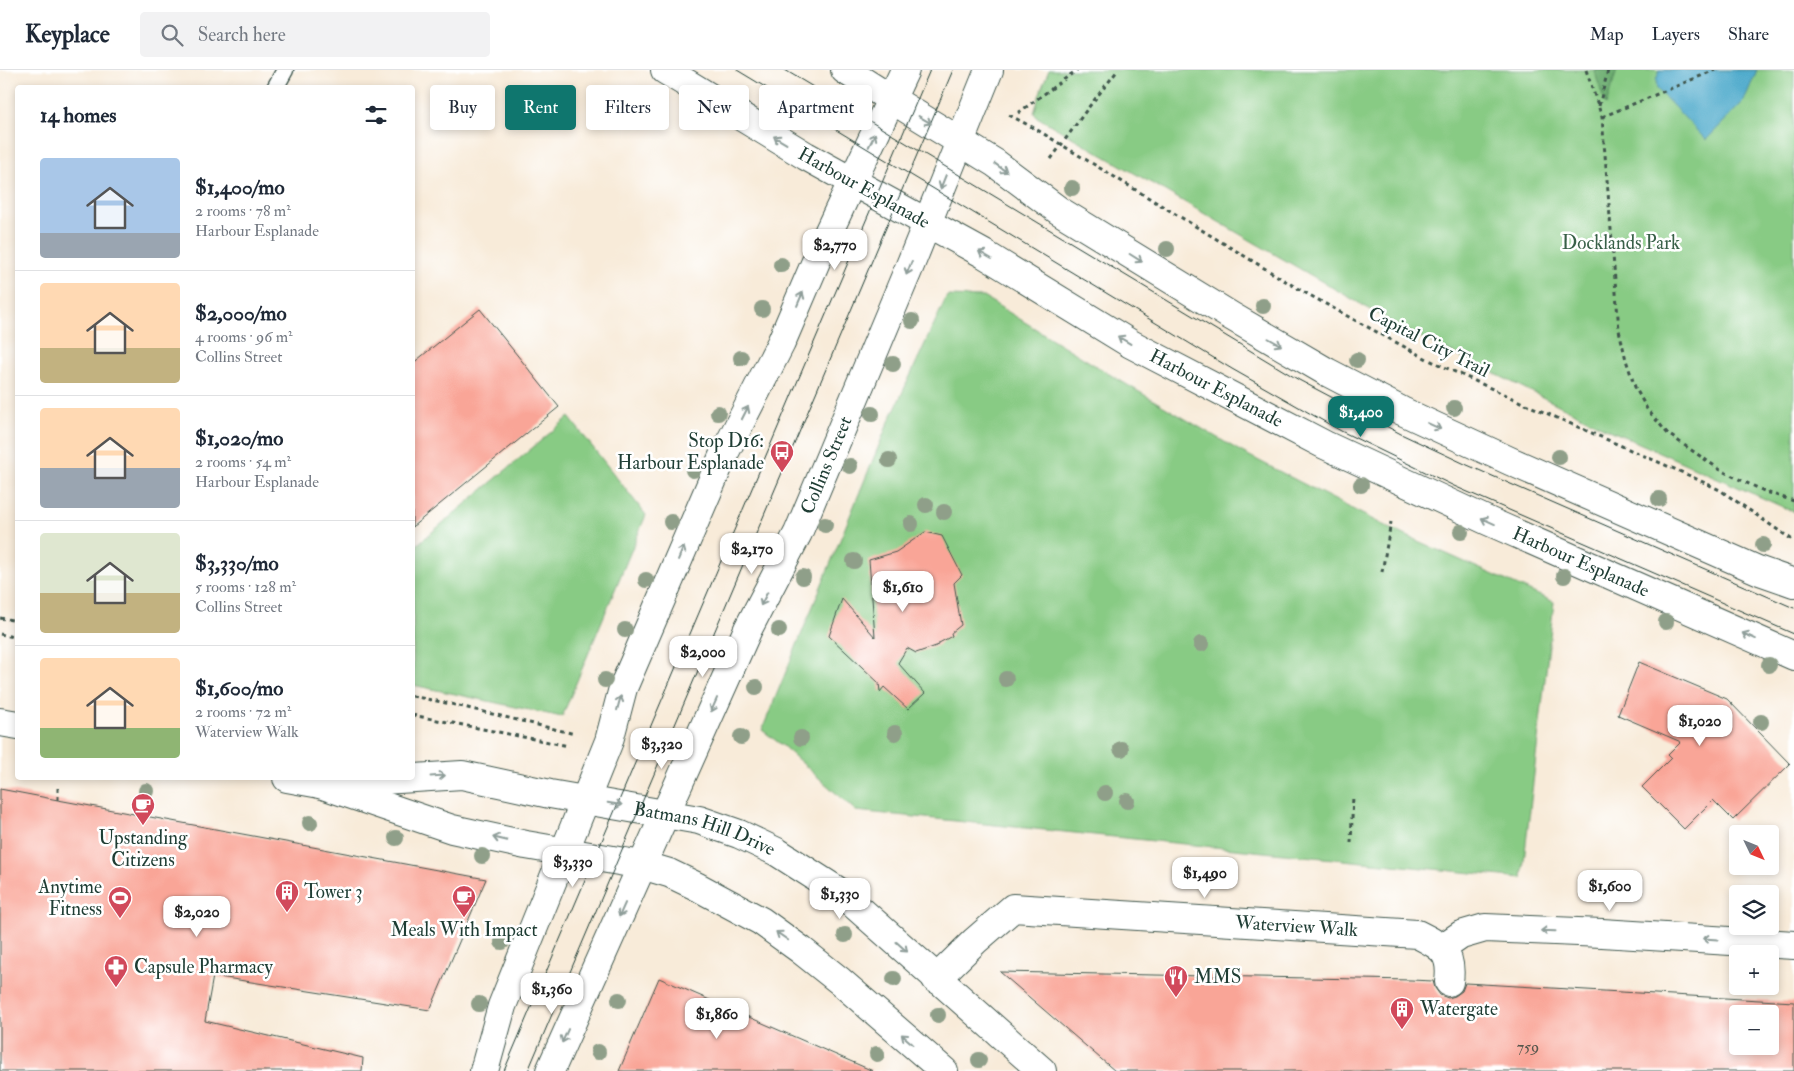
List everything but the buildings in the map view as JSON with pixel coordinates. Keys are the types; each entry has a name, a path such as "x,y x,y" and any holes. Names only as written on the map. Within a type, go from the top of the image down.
{"street":[{"name":"Harbour Esplanade","path":"665,70 806,156 984,254 1131,344 1325,445 1488,521 1794,656"},
{"path":"844,70 960,141 1058,210 1231,316 1328,372 1402,411 1510,461 1760,571 1794,582"},
{"path":"484,1071 502,1006 609,741 623,688 719,464 781,344 825,240 905,70"},
{"name":"Collins Street","path":"550,1071 748,629 798,533 989,70"},
{"path":"0,722 15,724"},
{"name":"Batmans Hill Drive","path":"415,778 462,775 550,794 699,820 739,834 797,864 842,893 936,979 1042,1071"},
{"name":"Batmans Hill Drive","path":"298,780 320,784 452,829 526,845 642,865 669,873 761,921 840,981 944,1071"},
{"name":"Batmans Hill Drive","path":"320,784 383,780"},
{"name":"Waterview Walk","path":"936,979 1013,908 1403,932 1417,934 1442,948"},
{"path":"1449,982 1450,969 1442,948 1461,935 1485,928 1794,944"}],"lane":[{"path":"278,85 285,70"}],"path":[{"path":"1018,114 1078,70"},
{"path":"1051,159 1118,70"},
{"path":"1586,70 1602,117 1619,330 1635,387 1648,409 1668,434 1710,464 1766,492 1794,501"},
{"path":"1598,107 1608,70"},
{"path":"1602,117 1715,70"},
{"name":"Capital City Trail","path":"1062,145 1297,288 1349,317 1427,359 1720,490 1794,541"},
{"path":"1382,572 1391,522"},
{"path":"0,618 15,620"},
{"path":"0,634 15,637"},
{"path":"415,697 578,735"},
{"path":"415,716 573,746"},
{"path":"58,785 58,800"},
{"path":"1351,843 1353,795"}],"green space":[{"name":"Docklands Park","path":"1049,70 1794,70 1794,512 1605,428 1404,329 1037,117 1034,113"},
{"path":"1594,70 1617,70 1606,105"},
{"path":"947,296 984,297 1114,377 1240,451 1389,528 1554,602 1522,878 856,811 783,746 762,730 886,428"},
{"path":"569,417 646,515 562,717 415,685 415,546"}],"water":[{"path":"1660,70 1757,70 1744,101 1706,140 1657,89 1656,80"}],"tram line":[{"path":"737,70 1232,369 1341,431 1454,486 1794,634"},
{"path":"785,70 1299,380 1401,434 1465,464 1794,608"},
{"path":"504,1071 930,70"},
{"path":"528,1071 953,70"}],"place":[{"name":"Stop D16: Harbour Esplanade","path":"782,473"},
{"name":"Upstanding Citizens","path":"143,826"},
{"name":"Tower 3","path":"287,913"},
{"name":"Meals With Impact","path":"464,918"},
{"name":"Anytime Fitness","path":"120,919"},
{"name":"Capsule Pharmacy","path":"116,988"},
{"name":"MMS","path":"1176,998"},
{"name":"Watergate","path":"1402,1030"}]}
